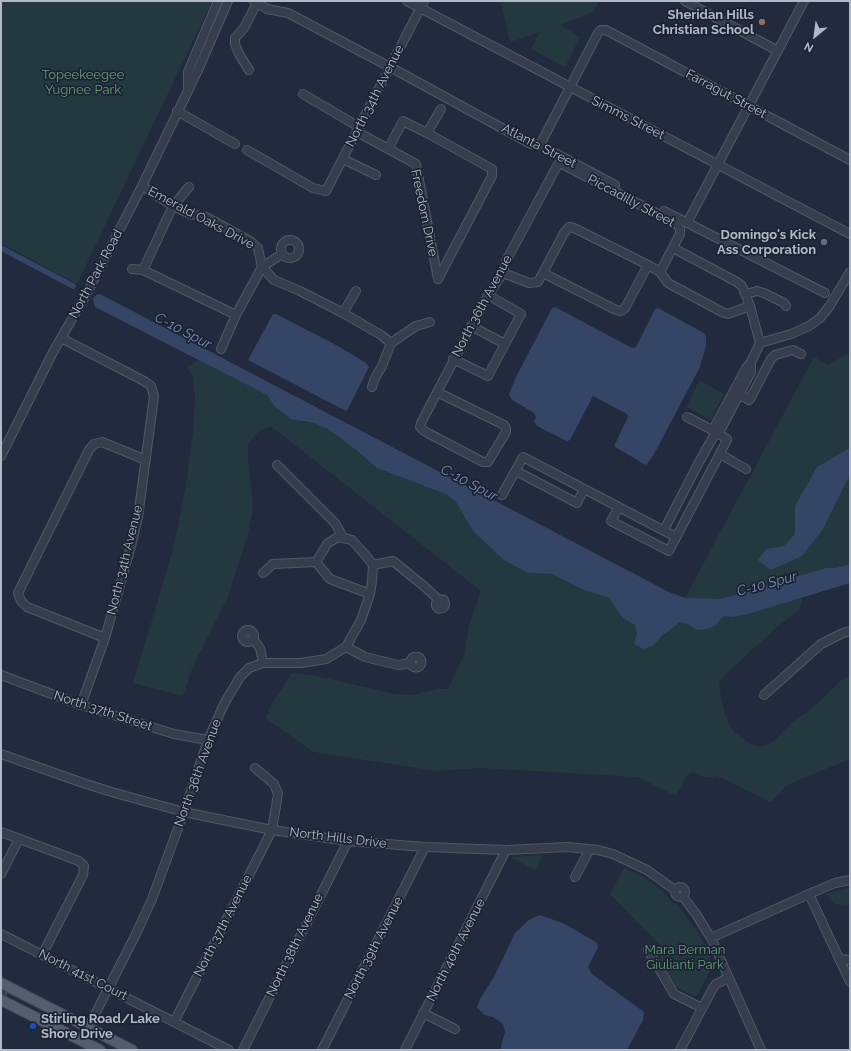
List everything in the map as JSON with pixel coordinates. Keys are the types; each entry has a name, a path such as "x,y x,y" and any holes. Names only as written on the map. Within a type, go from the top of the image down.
{"main road":[{"path":"2,985 132,1050"},
{"path":"1,1000 100,1050"},
{"path":"82,1041 90,1038 107,1037"}],"street":[{"name":"North Park Road","path":"188,90 188,72 218,1"},
{"name":"North Park Road","path":"1,456 61,338 86,295 142,186 188,90 228,1"},
{"name":"Simms Street","path":"407,1 850,234"},
{"name":"North 34th Avenue","path":"247,150 313,188 326,191 424,1"},
{"path":"685,1 778,51"},
{"path":"687,223 804,1"},
{"path":"249,70 238,54 235,38 244,28 255,2"},
{"name":"Atlanta Street","path":"255,2 268,9 288,14 390,67 531,144 540,145 650,204 825,293"},
{"name":"Farragut Street","path":"569,87 598,33 601,30 606,30 850,160"},
{"path":"540,145 569,87"},
{"name":"Freedom Drive","path":"303,94 388,149 416,164 438,279 492,176 492,168 427,134"},
{"path":"388,149 403,121 427,134 441,109"},
{"path":"177,111 235,144"},
{"path":"343,159 376,175"},
{"name":"Piccadilly Street","path":"558,164 562,164 677,224 680,229 680,234 660,272"},
{"name":"North 36th Avenue","path":"437,392 504,425 506,432 488,462 483,462 424,431 420,427 420,423 488,295 503,273 505,263 558,164"},
{"name":"Emerald Oaks Drive","path":"142,186 173,206 190,214 206,217 250,241 258,248 262,267 274,280 300,291 343,313 381,335 391,343"},
{"path":"143,270 173,206 189,187"},
{"path":"503,273 529,283 538,282 564,233 569,227 574,228 648,265 660,272 668,283 722,312 728,314 750,306"},
{"path":"664,530 716,432 721,430 746,368 751,362 760,343 750,306 742,286 738,282 673,248"},
{"path":"221,349 236,315 262,267 282,254"},
{"path":"543,273 616,310 622,311 648,265"},
{"path":"132,269 143,270 236,315"},
{"path":"760,343 791,334 809,326 820,318 829,307 850,272"},
{"path":"343,313 356,291"},
{"path":"746,294 757,291 764,293 784,303 786,306"},
{"path":"454,359 488,376 521,314 488,295"},
{"path":"372,387 391,343 416,326 430,322"},
{"path":"471,326 505,344"},
{"name":"North 34th Avenue","path":"61,338 144,381 151,386 154,396 138,517 105,638 81,705"},
{"path":"736,392 749,400 771,359 775,355 793,350 801,354"},
{"path":"619,507 611,521 669,551 727,439 687,417"},
{"path":"105,638 27,607 21,601 18,593 89,450 94,444 102,442 146,460"},
{"path":"720,454 746,469"},
{"path":"502,495 523,457 676,536"},
{"path":"277,465 335,523 343,537"},
{"path":"516,471 577,503 584,489"},
{"path":"316,562 327,544 338,537 343,537 352,540 373,565 393,561 425,586 438,599"},
{"path":"263,573 273,564 316,562"},
{"path":"316,562 330,579 370,594"},
{"name":"North 36th Avenue","path":"88,1028 136,934 152,899 184,812 208,740 224,704 240,677 249,668 264,663 301,663 326,659 346,647 361,620 370,594 373,565"},
{"path":"764,695 821,644 844,632 850,631"},
{"path":"253,638 260,648 264,663"},
{"path":"346,647 365,657 398,665 411,663"},
{"name":"North 37th Street","path":"1,675 81,705 174,734 208,740"},
{"name":"North Hills Drive","path":"1,754 83,783 184,812 272,830 348,841 425,847 506,850 567,847 590,849 613,854 647,870 675,890 676,896 683,896 711,938"},
{"name":"North 37th Avenue","path":"174,1022 272,830 278,794 274,784 255,768"},
{"path":"1,832 79,861 84,866 83,875 42,955"},
{"path":"1,874 19,839"},
{"name":"North 38th Avenue","path":"243,1050 348,841"},
{"name":"North 39th Avenue","path":"322,1050 425,847"},
{"path":"575,877 590,849"},
{"name":"North 40th Avenue","path":"404,1050 506,850"},
{"path":"761,1050 711,938 835,883 850,880"},
{"path":"809,894 850,982"},
{"name":"North 41st Court","path":"1,934 229,1050"},
{"path":"648,950 674,994 702,1008"},
{"path":"840,959 850,960"},
{"path":"680,1050 716,984 728,978"},
{"path":"1,1000 2,985"},
{"path":"423,1013 455,1029"}],"green space":[{"name":"Topeekeegee Yugnee Park","path":"1,1 212,1 77,284 1,243"},
{"path":"501,1 599,1 593,12 560,25 580,37 565,67 531,49 540,32 510,42"},
{"path":"850,353 850,564 835,568 802,598 799,610 777,627 726,674 720,681 719,686 723,707 729,725 734,732 752,745 761,747 769,744 777,738 791,723 810,710 844,678 850,676 850,759 791,783 771,802 717,776 701,776 693,772 686,777 676,796 638,777 480,768 437,771 314,752 265,718 269,713 269,708 292,673 316,676 395,694 412,695 439,689 448,689 464,655 469,626 481,591 272,427 265,428 257,433 248,443 248,462 253,504 248,534 227,599 193,666 183,696 133,683 173,550 186,485 193,432 195,397 193,378 187,367 199,360 267,395 275,407 302,422 314,423 328,429 377,468 448,495 456,502 473,531 528,573 552,574 582,589 609,598 623,618 635,625 637,634 653,646 662,636 680,621 685,598 814,357 827,365"},
{"path":"699,380 724,394 711,420 687,407"},
{"path":"543,855 535,870 510,857 511,857"},
{"name":"Mara Berman Giulianti Park","path":"624,868 645,878 666,894 672,903 676,904 681,909 698,933 707,949 713,966 698,994 694,996 674,986 660,960 661,946 610,894"},
{"path":"850,888 850,905 834,904 826,894"}],"water":[{"path":"100,294 669,592 685,598 721,599 826,568 835,568 850,564 850,583 748,614 733,617 725,616 720,619 716,625 707,629 697,630 688,624 680,622 662,636 653,646 643,649 634,644 637,634 635,625 623,618 609,598 582,589 552,574 528,573 504,560 473,531 456,502 448,495 377,468 328,429 314,423 291,419 275,407 267,395 95,307 93,299 96,295"},
{"path":"555,307 632,348 636,347 655,309 658,308 704,333 706,337 706,346 699,369 653,456 646,465 615,447 628,417 627,414 593,396 570,440 567,441 537,426 534,422 536,417 534,413 512,400 509,394 515,379 552,308"},
{"path":"273,314 276,314 338,346 366,363 369,367 346,411 248,360"},
{"path":"850,448 850,477 848,478 823,529 802,556 771,570 758,560 766,549 784,546 795,534 795,506 817,467"},
{"path":"540,915 565,924 597,943 598,947 588,967 592,974 644,1012 643,1020 627,1050 502,1050 501,1046 505,1032 503,1024 493,1017 485,1015 477,1008 480,999 494,977 515,933 529,920"}],"waterway":[{"name":"C-10 Spur","path":"1,248 73,286"}],"place":[{"name":"Sheridan Hills Christian School","path":"762,22"},
{"name":"Domingo's Kick Ass Corporation","path":"824,242"},
{"name":"Stirling Road/Lake Shore Drive","path":"33,1026"}]}
